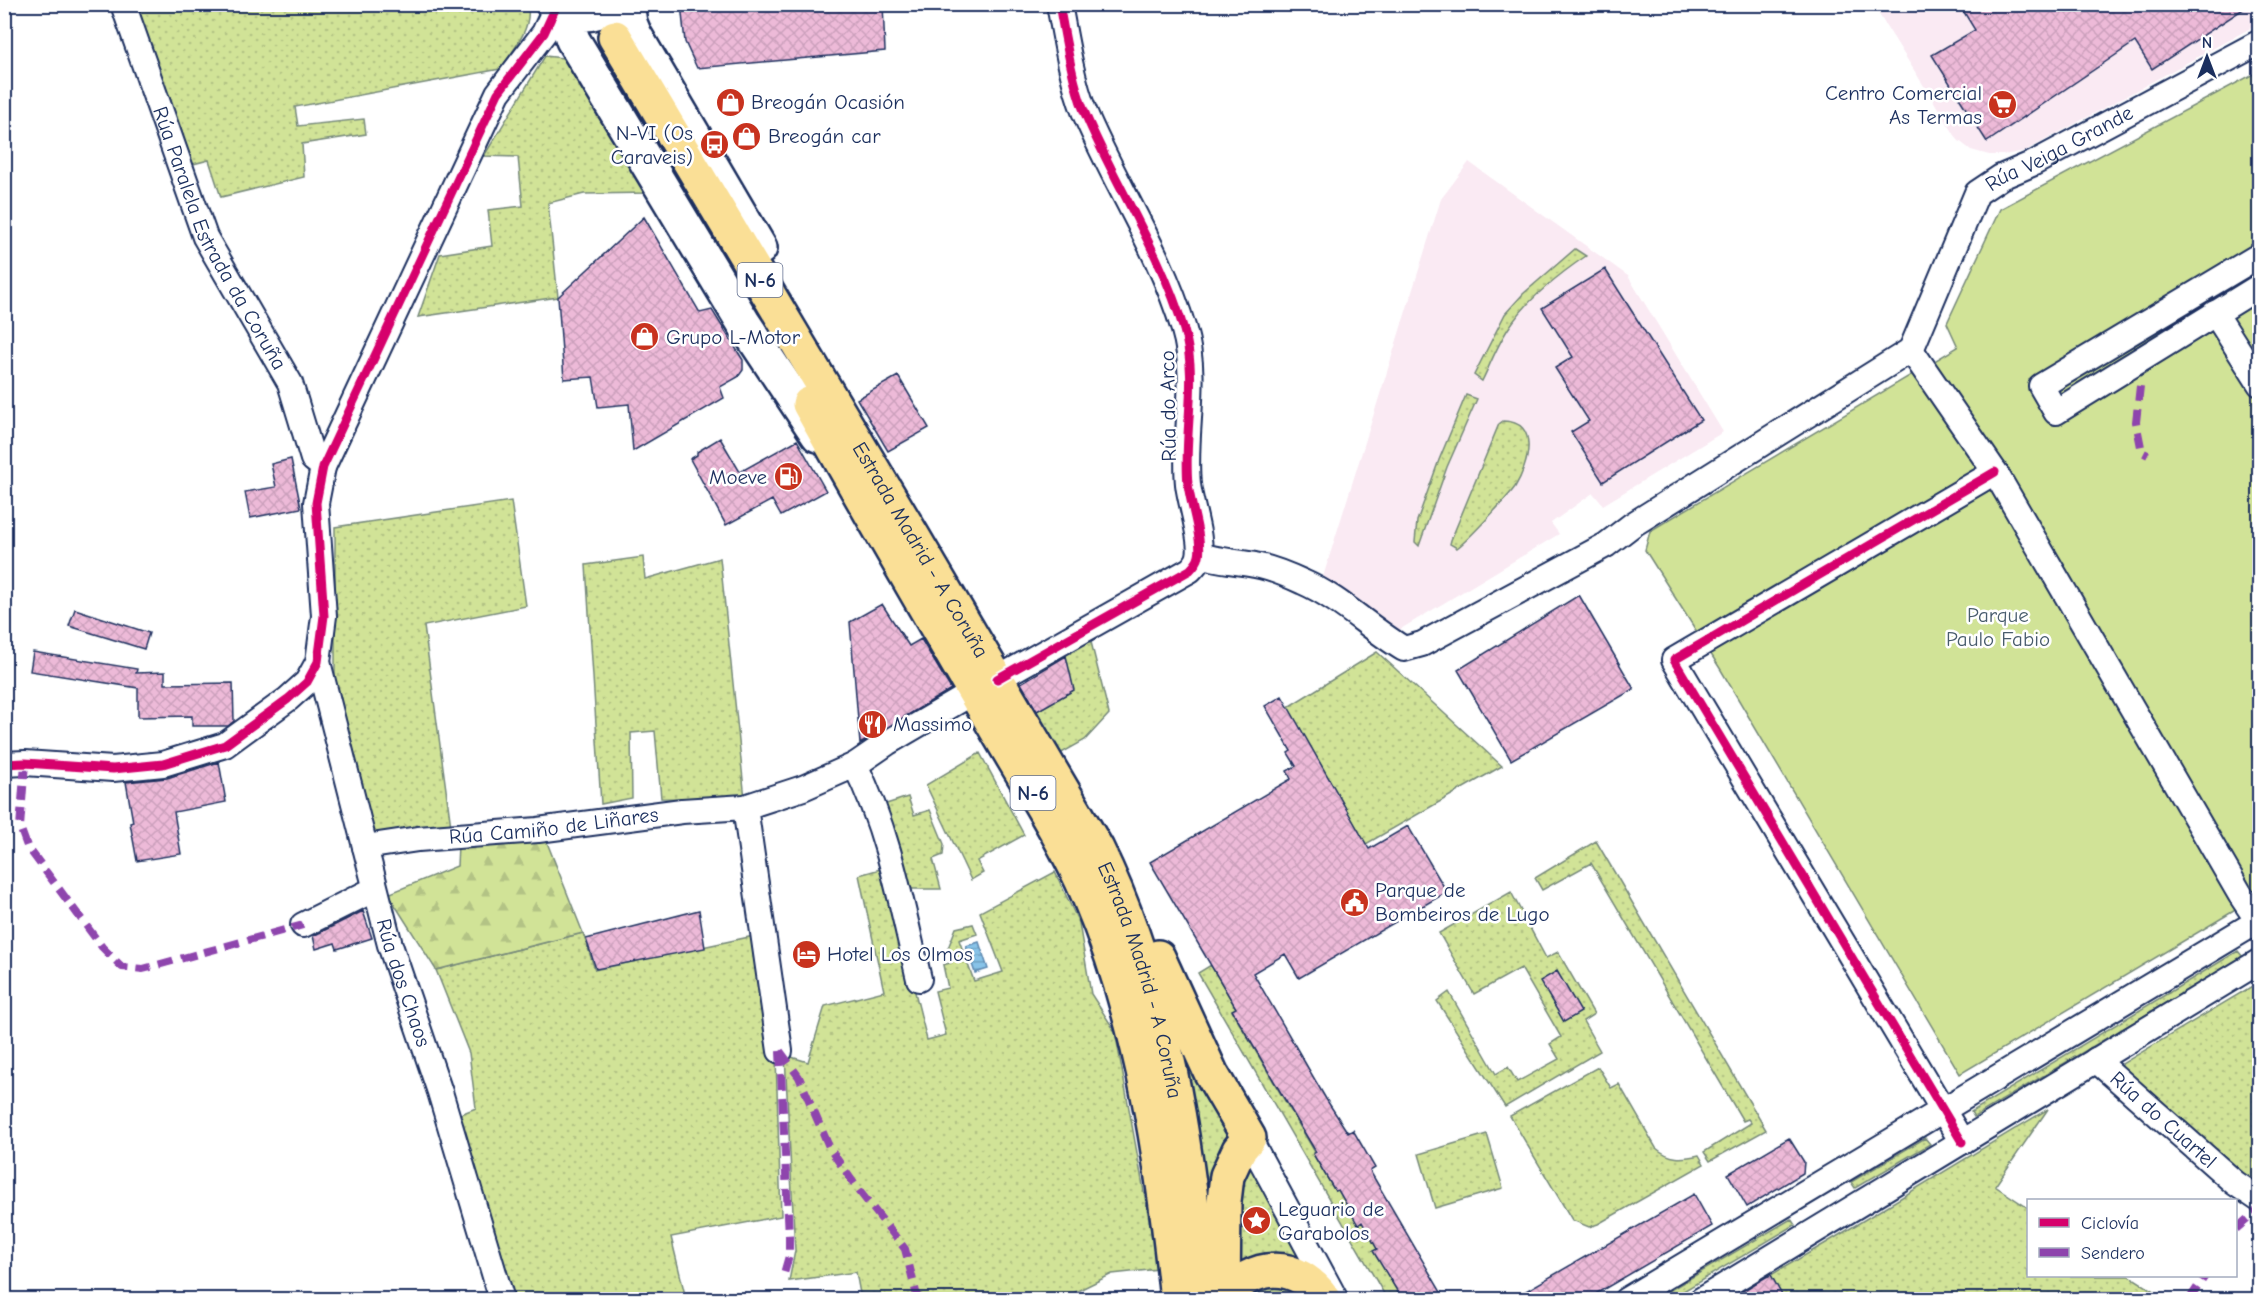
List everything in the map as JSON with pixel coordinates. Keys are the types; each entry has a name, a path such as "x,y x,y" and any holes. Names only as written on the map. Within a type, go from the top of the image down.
{"highway":[{"name":"Estrada Madrid - A Coruña","path":"607,41 742,284 986,685 1097,849 1111,878 1149,983 1166,1048 1195,1220 1202,1299"},
{"name":"Estrada Madrid - A Coruña","path":"986,685 1072,859 1104,938 1125,1001 1159,1148 1177,1299"},
{"name":"N-6","path":"1111,878 1146,932 1211,1073 1249,1138"},
{"path":"1223,1299 1224,1201 1227,1176 1239,1150 1249,1138"},
{"path":"1223,1299 1243,1279 1259,1272 1279,1270 1299,1275 1310,1282 1325,1299"}],"main road":[{"path":"557,7 580,15 597,13 614,4"},
{"path":"627,4 630,23 635,35 771,267 890,524"},
{"path":"649,4 654,66"},
{"path":"557,7 573,40 731,302 890,524"}],"street":[{"name":"Rúa Paralela Estrada da Coruña","path":"123,4 205,237 290,383 313,459 323,467"},
{"name":"Rúa do Arco","path":"1059,4 1083,109 1163,270 1184,332 1190,365 1187,473 1200,555"},
{"path":"4,764 25,763 113,769 163,764 225,745 288,699 307,682 318,662 324,616 316,503 323,467 498,93 544,33 557,7"},
{"name":"Rúa Veiga Grande","path":"1911,350 1977,193 2001,177 2062,149 2259,42"},
{"path":"2259,255 2041,386 2056,412 2259,286"},
{"path":"2215,313 2259,384"},
{"path":"986,685 1190,570 1196,565 1200,555 1216,560 1257,565 1305,583 1341,604 1383,637 1404,649 1422,644 1606,545 1632,525 1911,350 1995,472 2258,922 1626,1299"},
{"path":"1962,1142 1674,660 1995,472"},
{"name":"Rúa dos Chaos","path":"318,662 390,945 440,1092 502,1299"},
{"name":"Rúa Camiño de Liñares","path":"365,847 418,839 538,830 682,811 745,807 802,788 855,765 887,743 986,685"},
{"path":"855,765 867,789 885,838 919,979"},
{"path":"745,807 780,1051"},
{"path":"303,925 375,888"},
{"path":"1701,1299 2259,961"},
{"name":"Rúa do Cuartel","path":"2096,1060 2226,1176 2259,1200"},
{"path":"1249,1138 1336,1299"}],"shaded area":[{"path":"2259,4 2260,23 2025,151 2004,155 1989,155 1971,150 1958,140 1873,5"},
{"path":"1469,162 1628,276 1723,432 1603,505 1593,493 1551,523 1559,534 1394,633 1322,580 1441,199"}],"green space":[{"path":"527,4 525,30 500,69 295,107 298,126 364,119 366,134 302,144 304,177 221,197 209,160 189,165 137,5"},
{"path":"545,56 563,58 575,66 649,193 584,194 548,203 558,297 418,317 440,254 492,246 488,210 523,206 518,157 484,156"},
{"name":"Parque Paulo Fabio","path":"2259,71 2259,896 1960,1074 1721,670 1645,550 1650,531 1958,347 1947,323 2000,209"},
{"path":"1575,249 1586,256 1565,271 1526,306 1502,339 1482,381 1474,375 1505,314 1523,294"},
{"path":"1466,395 1477,399 1447,467 1419,546 1415,542 1417,521"},
{"path":"1503,421 1515,423 1523,428 1527,436 1527,457 1524,468 1511,492 1457,548 1450,544 1451,540 1499,424"},
{"path":"511,501 526,606 424,626 451,827 369,841 360,834 335,678 335,527"},
{"path":"643,557 645,579 720,558 745,799 661,798 655,731 631,733 632,798 601,804 586,565"},
{"path":"1090,638 1109,714 1085,740 1058,755 1033,713 1073,690 1065,652"},
{"path":"1377,652 1502,766 1366,844 1288,707"},
{"path":"980,753 1024,835 977,861 983,873 971,880 926,785"},
{"path":"908,797 914,815 930,810 944,844 943,855 933,859 941,889 906,889 880,806"},
{"path":"546,840 583,933 436,970 388,894 457,866 458,845"},
{"path":"1596,841 1766,1130 1710,1161 1704,1152 1751,1123 1748,1119 1743,1121 1591,863 1542,890 1535,878"},
{"path":"884,868 927,1040 946,1035 935,991 948,988 943,965 950,963 948,948 956,928 973,924 977,934 959,940 974,981 1003,972 980,912 1055,872 1079,923 1091,994 1115,1031 1158,1269 1112,1274 1065,1297 1065,1300 861,1299 856,1272 789,1281 795,1251 785,1055 808,1062 825,1006 884,991 859,875"},
{"path":"1511,892 1546,958 1558,952 1594,1014 1583,1021 1600,1051 1505,1107 1437,1001 1449,992 1496,1074 1508,1067 1517,1082 1559,1059 1550,1044 1561,1037 1521,968 1474,994 1439,933"},
{"path":"583,933 595,970 754,936 776,1058 781,1216 671,1237 686,1299 509,1299 453,1117 476,1108 469,1053 436,970"},
{"path":"2238,951 2243,957 1974,1117 1971,1112"},
{"path":"1211,965 1236,1008 1232,1011 1315,1152 1313,1154 1358,1224 1362,1222 1377,1249 1374,1252 1402,1299 1387,1299 1198,973"},
{"path":"2259,982 2259,1189 2120,1065"},
{"path":"1179,1042 1231,1129 1209,1210 1189,1083"},
{"path":"1598,1067 1611,1088 1619,1084 1656,1148 1676,1158 1699,1155 1704,1164 1589,1227 1572,1220 1510,1116"},
{"path":"2048,1109 1995,1186 2027,1207 2027,1277 2132,1277 2166,1299 1784,1299 1771,1275"},
{"path":"1487,1134 1503,1188 1435,1208 1419,1154"},
{"path":"1925,1138 1930,1144 1855,1188 1851,1182"},
{"path":"1254,1169 1300,1256 1268,1255 1234,1269 1241,1180 1246,1170"},
{"path":"1791,1219 1795,1225 1670,1299 1655,1299"},
{"path":"2259,1223 2259,1299 2254,1299 2256,1229"},
{"path":"1281,1284 1296,1288 1294,1299 1246,1300 1261,1287"}],"water":[{"path":"979,942 988,969 975,973 966,946"}],"building":[{"path":"681,4 883,4 885,51 697,68 685,42"},
{"name":"Centro Comercial As Termas","path":"1959,4 2251,4 2152,69 2135,42 1987,142 1932,55 1975,30"},
{"name":"Grupo L-Motor","path":"644,217 700,313 712,310 743,360 743,370 738,377 720,387 724,398 633,451 629,404 598,407 593,377 564,379 558,297"},
{"path":"1605,269 1701,420 1603,482 1571,432 1589,421 1555,368 1573,357 1542,308"},
{"path":"898,376 929,428 888,451 857,399"},
{"path":"720,438 740,472 797,440 826,491 781,516 772,500 726,525 690,459"},
{"path":"291,459 301,508 250,518 245,492 276,487 271,464"},
{"path":"1579,595 1634,689 1511,760 1458,670"},
{"path":"882,604 909,646 921,639 951,689 860,744 850,622"},
{"path":"75,609 149,633 144,649 69,626"},
{"path":"33,652 137,669 136,673 165,672 165,684 233,683 234,721 228,726 192,726 192,716 138,717 138,688 30,671"},
{"path":"1066,656 1074,690 1037,711 1021,683"},
{"path":"1282,696 1369,849 1408,826 1447,892 1299,978 1285,954 1253,973 1326,1099 1348,1133 1353,1130 1375,1168 1370,1171 1445,1299 1402,1299 1373,1251 1377,1249 1362,1222 1358,1225 1338,1190 1335,1191 1313,1154 1316,1152 1232,1010 1236,1008 1150,862 1291,779 1287,771 1296,766 1288,753 1291,751 1265,706"},
{"path":"219,762 226,802 174,812 181,854 137,861 126,782 167,778"},
{"path":"699,910 705,948 596,969 586,939"},
{"path":"363,911 372,938 337,949 335,943 316,949 313,936"},
{"path":"1557,971 1581,1012 1564,1022 1540,981"},
{"path":"1789,1138 1804,1162 1803,1173 1747,1207 1728,1174"},
{"path":"1694,1194 1712,1226 1587,1299 1512,1299"},
{"path":"1771,1275 1784,1299 1729,1299 1766,1277"}],"tunnel":[{"path":"575,4 600,44"}],"marked path":[{"path":"2140,386 2136,422 2142,452 2148,455"},
{"path":"25,763 20,827 27,846 102,947 122,967 143,969 303,925"},
{"path":"780,1051 799,1077 830,1149 860,1192 905,1249 918,1300"},
{"path":"780,1051 789,1236 789,1256 783,1277"},
{"path":"2237,1228 2260,1208"},
{"path":"2189,1300 2204,1277"}],"cycle path":[{"path":"997,679 1190,570 1198,560 1200,549 1188,484 1187,445 1191,387 1184,330 1163,273 1084,111 1072,72 1059,4"},
{"path":"4,764 25,763 113,769 163,764 225,745 288,699 307,682 318,662 324,616 316,503 323,467 498,93 544,33 556,7"},
{"path":"1962,1142 1674,660 1995,472"}],"place":[{"name":"Breogán Ocasión","path":"730,102"},
{"name":"Centro Comercial As Termas","path":"2003,105"},
{"name":"Breogán car","path":"747,136"},
{"name":"N-VI (Os Caraveis)","path":"714,145"},
{"name":"Grupo L-Motor","path":"645,337"},
{"name":"Moeve","path":"788,477"},
{"name":"Massimo","path":"872,724"},
{"name":"Parque de Bombeiros de Lugo","path":"1354,902"},
{"name":"Hotel Los Olmos","path":"806,954"},
{"name":"Leguario de Garabolos","path":"1257,1221"}]}
